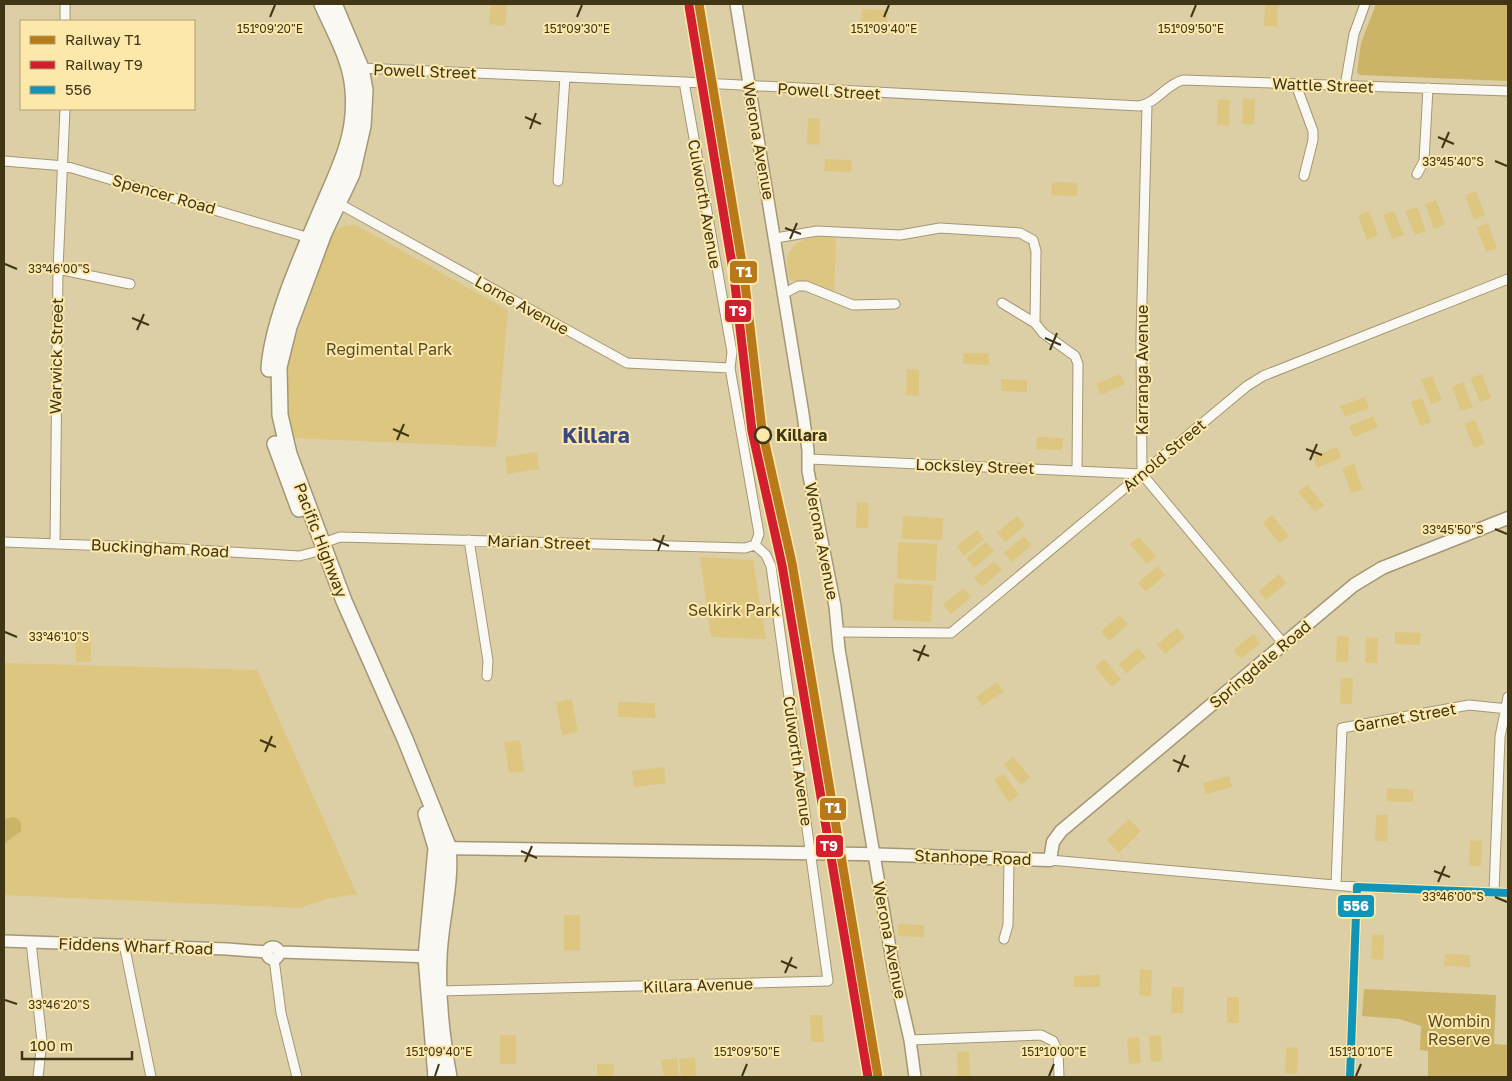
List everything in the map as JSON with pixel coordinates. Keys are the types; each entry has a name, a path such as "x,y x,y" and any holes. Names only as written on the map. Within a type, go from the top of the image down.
{"highway":[{"name":"Pacific Highway","path":"322,4 346,58 354,99 348,149 333,200 315,240 283,346 278,389 284,441 319,547 405,738 442,847 450,864 432,957 436,1077"},
{"name":"Pacific Highway","path":"333,200 354,169 361,143 365,108 361,68 334,4"},
{"name":"Pacific Highway","path":"432,957 439,991 449,1077"}],"main road":[{"name":"Springdale Road","path":"1050,860 1058,834 1354,585 1382,568 1508,518"},
{"name":"Stanhope Road","path":"442,847 827,853 1050,860"}],"street":[{"path":"65,4 65,20"},
{"name":"Werona Avenue","path":"736,4 776,238 809,459 808,471 839,632 839,650 868,854 910,1040 915,1077"},
{"path":"1345,86 1354,34 1365,4"},
{"name":"Powell Street","path":"361,68 684,82 1014,101 1147,105"},
{"path":"558,181 564,77"},
{"name":"Wattle Street","path":"1147,105 1171,84 1183,80 1508,91"},
{"name":"Culworth Avenue","path":"684,82 732,352 730,368 759,534 756,545 766,554 771,566 812,854"},
{"path":"1296,85 1313,131 1314,140 1304,176"},
{"path":"1417,174 1424,160 1428,88"},
{"name":"Karranga Avenue","path":"1142,474 1141,338 1147,105"},
{"name":"Warwick Street","path":"55,544 58,269 66,110"},
{"name":"Spencer Road","path":"4,161 64,166 315,240"},
{"name":"Lorne Avenue","path":"333,200 627,362 730,368"},
{"path":"776,238 817,231 900,235 940,228 1020,233 1033,240 1035,246 1035,323"},
{"path":"58,269 130,284"},
{"name":"Arnold Street","path":"839,632 950,633 1247,386 1263,376 1508,279"},
{"path":"783,294 798,286 806,286 854,306 896,304"},
{"path":"1002,303 1035,323 1043,333 1075,356 1078,364 1077,470"},
{"name":"Locksley Street","path":"809,459 1142,474"},
{"path":"1142,474 1283,644"},
{"name":"Marian Street","path":"319,547 340,537 745,548 756,545"},
{"path":"469,540 488,661 487,676"},
{"name":"Buckingham Road","path":"4,542 299,556 319,547"},
{"path":"1494,892 1500,737 1508,697"},
{"name":"Garnet Street","path":"1336,885 1342,728 1469,705 1507,708"},
{"name":"Killara Avenue","path":"439,991 828,981 812,854"},
{"path":"1004,939 1008,926 1009,858"},
{"name":"Stanhope Road","path":"1050,860 1358,887 1508,893"},
{"path":"1350,1077 1358,887"},
{"name":"Fiddens Wharf Road","path":"4,941 124,944 274,955 432,957"},
{"path":"31,942 42,1041 38,1077"},
{"path":"124,944 151,1077"},
{"path":"274,955 281,1013 297,1077"},
{"path":"910,1040 1041,1035 1053,1041 1058,1052 1058,1077"}],"green space":[{"path":"491,4 507,4 505,26 489,24"},
{"path":"1265,4 1278,4 1277,27 1264,26"},
{"path":"1376,4 1508,4 1508,81 1360,75 1357,72 1361,43"},
{"path":"862,9 888,10 887,22 861,21"},
{"path":"1243,98 1255,99 1254,125 1242,124"},
{"path":"1218,99 1230,100 1229,126 1217,125"},
{"path":"808,118 820,119 819,145 807,144"},
{"path":"825,159 852,160 851,172 824,171"},
{"path":"1052,182 1078,183 1077,196 1051,195"},
{"path":"1476,191 1485,215 1474,220 1465,195"},
{"path":"1436,200 1445,224 1434,229 1425,204"},
{"path":"1417,207 1426,231 1415,235 1405,211"},
{"path":"1369,211 1378,235 1367,240 1358,216"},
{"path":"1394,211 1404,235 1392,239 1383,215"},
{"path":"1488,223 1497,248 1486,252 1477,228"},
{"name":"Regimental Park","path":"356,225 508,310 496,447 293,438 286,417 288,360 333,233 343,226"},
{"path":"821,236 836,238 834,294 790,280 787,261 788,254 792,248 803,240"},
{"path":"963,353 989,353 989,365 963,364"},
{"path":"907,369 919,370 919,396 906,395"},
{"path":"1120,374 1125,384 1101,395 1096,384"},
{"path":"1482,374 1491,398 1480,402 1470,378"},
{"path":"1432,376 1442,400 1431,404 1421,380"},
{"path":"1001,379 1027,380 1027,392 1001,391"},
{"path":"1463,382 1473,407 1461,411 1452,387"},
{"path":"1365,397 1369,408 1345,417 1340,406"},
{"path":"1422,398 1431,422 1420,426 1411,402"},
{"path":"1373,416 1378,427 1354,437 1349,426"},
{"path":"1475,420 1485,444 1474,448 1464,424"},
{"path":"1037,437 1063,438 1062,450 1036,449"},
{"path":"1337,447 1341,458 1317,468 1313,456"},
{"path":"537,452 539,469 507,474 505,457"},
{"path":"1354,464 1363,489 1351,493 1342,468"},
{"path":"1307,485 1324,505 1315,512 1298,492"},
{"path":"857,502 869,503 868,528 856,528"},
{"path":"1272,515 1289,536 1279,543 1263,523"},
{"path":"903,516 943,518 942,540 902,539"},
{"path":"1017,516 1025,525 1005,542 997,533"},
{"path":"977,530 984,539 964,556 957,546"},
{"path":"1024,536 1031,546 1011,562 1004,553"},
{"path":"1139,537 1156,556 1147,564 1130,544"},
{"path":"898,542 937,544 936,581 897,579"},
{"path":"986,542 994,551 974,568 966,558"},
{"name":"Selkirk Park","path":"700,557 753,560 766,639 711,637"},
{"path":"994,561 1002,570 982,587 974,578"},
{"path":"1158,566 1165,575 1146,592 1138,583"},
{"path":"1279,574 1286,583 1266,600 1259,591"},
{"path":"894,583 933,585 931,622 893,620"},
{"path":"963,588 971,597 951,614 943,604"},
{"path":"1120,615 1128,624 1109,641 1101,631"},
{"path":"1177,628 1185,637 1165,654 1157,645"},
{"path":"76,632 91,632 91,662 76,662"},
{"path":"1395,632 1421,633 1420,645 1395,644"},
{"path":"1253,634 1261,643 1241,659 1233,650"},
{"path":"1337,636 1349,637 1348,662 1336,662"},
{"path":"1366,637 1378,638 1377,663 1365,663"},
{"path":"1138,648 1146,657 1126,674 1119,664"},
{"path":"1104,659 1121,679 1112,687 1095,667"},
{"path":"4,663 257,670 357,894 326,899 300,908 4,895"},
{"path":"1341,678 1353,678 1352,704 1340,704"},
{"path":"997,682 1004,691 983,706 976,697"},
{"path":"572,699 578,732 562,735 556,702"},
{"path":"618,702 655,703 655,718 618,717"},
{"path":"520,740 524,771 509,773 504,742"},
{"path":"1013,757 1030,777 1021,785 1004,765"},
{"path":"664,767 666,783 634,787 632,771"},
{"path":"1004,774 1019,795 1009,802 994,780"},
{"path":"1229,776 1232,787 1206,794 1203,783"},
{"path":"1387,788 1413,790 1413,802 1386,801"},
{"path":"1376,815 1388,815 1387,841 1375,841"},
{"path":"14,817 21,822 21,831 4,844 4,819"},
{"path":"1129,819 1141,831 1119,853 1107,840"},
{"path":"1470,840 1482,841 1481,866 1469,866"},
{"path":"564,915 580,915 580,951 564,950"},
{"path":"898,924 924,925 924,937 898,936"},
{"path":"1372,934 1384,935 1383,960 1371,959"},
{"path":"1445,954 1470,955 1470,967 1444,966"},
{"path":"1140,969 1152,970 1151,996 1139,995"},
{"path":"1100,975 1100,987 1074,987 1074,976"},
{"path":"1172,987 1184,987 1183,1013 1171,1013"},
{"name":"Wombin Reserve","path":"1364,989 1496,995 1494,1044 1508,1045 1508,1077 1428,1077 1428,1051 1420,1050 1421,1026 1399,1019 1362,1016"},
{"path":"1227,997 1239,997 1239,1023 1227,1023"},
{"path":"810,1015 822,1015 824,1042 811,1042"},
{"path":"500,1035 516,1035 516,1064 500,1064"},
{"path":"1161,1035 1162,1061 1151,1062 1149,1036"},
{"path":"1139,1037 1141,1063 1129,1064 1127,1038"},
{"path":"1286,1047 1298,1048 1297,1074 1285,1073"},
{"path":"969,1051 970,1077 958,1077 957,1052"},
{"path":"695,1057 696,1077 681,1077 679,1059"},
{"path":"677,1058 679,1077 664,1077 661,1060"},
{"path":"597,1064 614,1064 614,1077 597,1077"}],"rail line":[{"name":"T1","path":"699,4 744,275 762,430 792,563 878,1077"},
{"name":"T9","path":"689,6 734,276 752,431 782,565 868,1077"}],"transit line":[{"name":"556","path":"1350,1077 1357,887 1508,893"}],"place":[{"name":"Killara","path":"763,435"}],"district":[{"name":"Killara","path":"596,435"}]}
